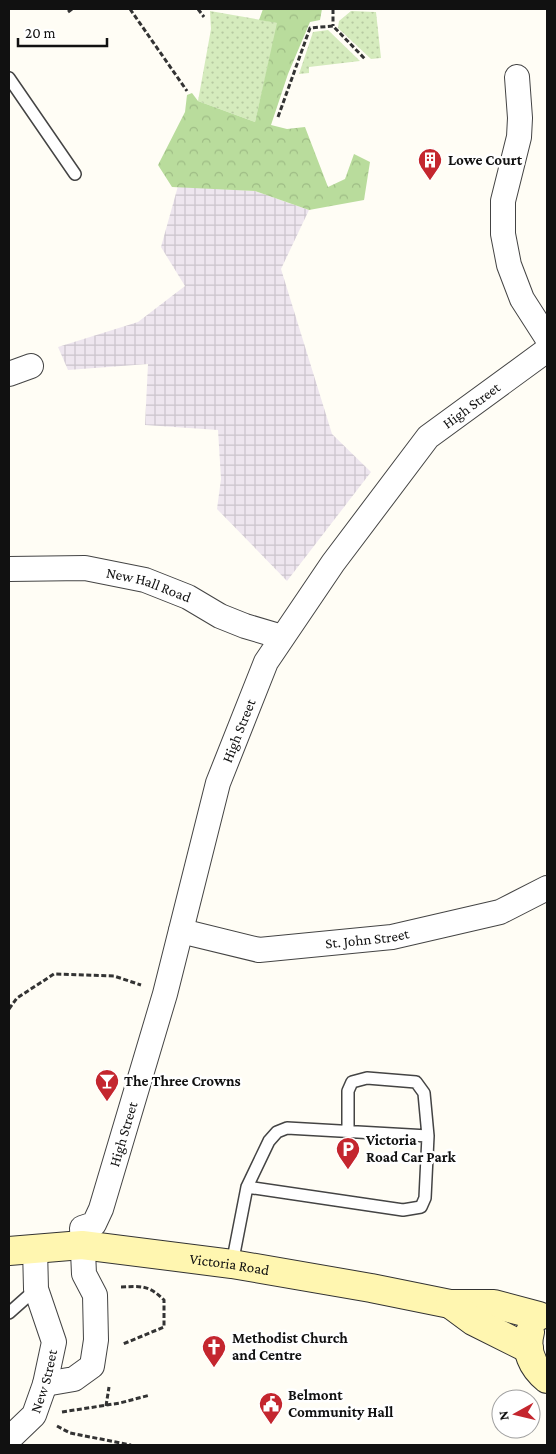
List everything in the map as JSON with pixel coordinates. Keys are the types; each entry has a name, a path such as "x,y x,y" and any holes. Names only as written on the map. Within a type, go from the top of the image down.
{"street":[{"path":"517,77 520,118 519,137 503,201 504,234 509,265 522,299 547,338"},
{"name":"High Street","path":"82,1245 82,1228 94,1224 101,1209 165,994 218,783 266,662 333,563 428,437 547,350"},
{"path":"9,374 31,366"},
{"name":"New Hall Road","path":"9,569 84,568 145,580 188,598 220,616 282,637"},
{"name":"St. John Street","path":"181,932 259,950 392,937 500,912 547,888"},
{"path":"45,1384 74,1379 92,1366 96,1340 95,1295 84,1274 82,1245"},
{"name":"Victoria Road","path":"22,1250 82,1245 232,1264 450,1304 494,1304 543,1312 532,1326 528,1349 473,1321 450,1304"},
{"path":"22,1250 36,1289"},
{"name":"New Street","path":"9,1439 34,1415 45,1384 54,1342 36,1289"},
{"path":"528,1349 532,1361 539,1372 547,1379"}],"lane":[{"path":"9,78 75,174"},
{"path":"247,1187 403,1210 421,1206 425,1198 428,1136 424,1092 416,1082 367,1078 352,1082 348,1091 348,1131"},
{"path":"232,1264 247,1187 269,1142 277,1132 287,1128 428,1136"},
{"path":"9,1313 36,1289"}],"path":[{"path":"68,12 72,9"},
{"path":"130,9 187,91"},
{"path":"198,9 204,17"},
{"path":"332,9 333,26 366,60"},
{"path":"278,117 310,28 333,26"},
{"path":"9,1009 17,998 54,974 114,976 165,994"},
{"path":"115,1288 138,1286 154,1290 164,1300 164,1327 116,1347"},
{"path":"106,1406 109,1386"},
{"path":"34,1415 106,1406 150,1395"},
{"path":"34,1415 70,1433 131,1445"}],"shaded area":[{"path":"178,186 255,191 309,210 281,269 332,434 371,472 287,581 217,509 221,479 218,430 145,425 148,364 68,370 58,347 138,322 185,286 161,247"}],"green space":[{"path":"263,9 322,9 320,20 310,22 288,74 271,125 287,129 305,127 328,187 345,179 354,154 370,162 364,200 309,210 255,191 172,187 158,165 185,112 187,95 192,93 198,101 255,122 277,23 259,20"},
{"path":"210,11 278,23 255,122 198,101 211,29"},
{"path":"351,11 376,12 381,58 371,59 338,28 339,21"},
{"path":"328,30 360,61 309,67 309,73 299,74 313,32"}],"place":[{"name":"Lowe Court","path":"430,181"},
{"name":"The Three Crowns","path":"107,1102"},
{"name":"Victoria Road Car Park","path":"348,1170"},
{"name":"Methodist Church and Centre","path":"214,1368"},
{"name":"Belmont Community Hall","path":"271,1425"}]}
